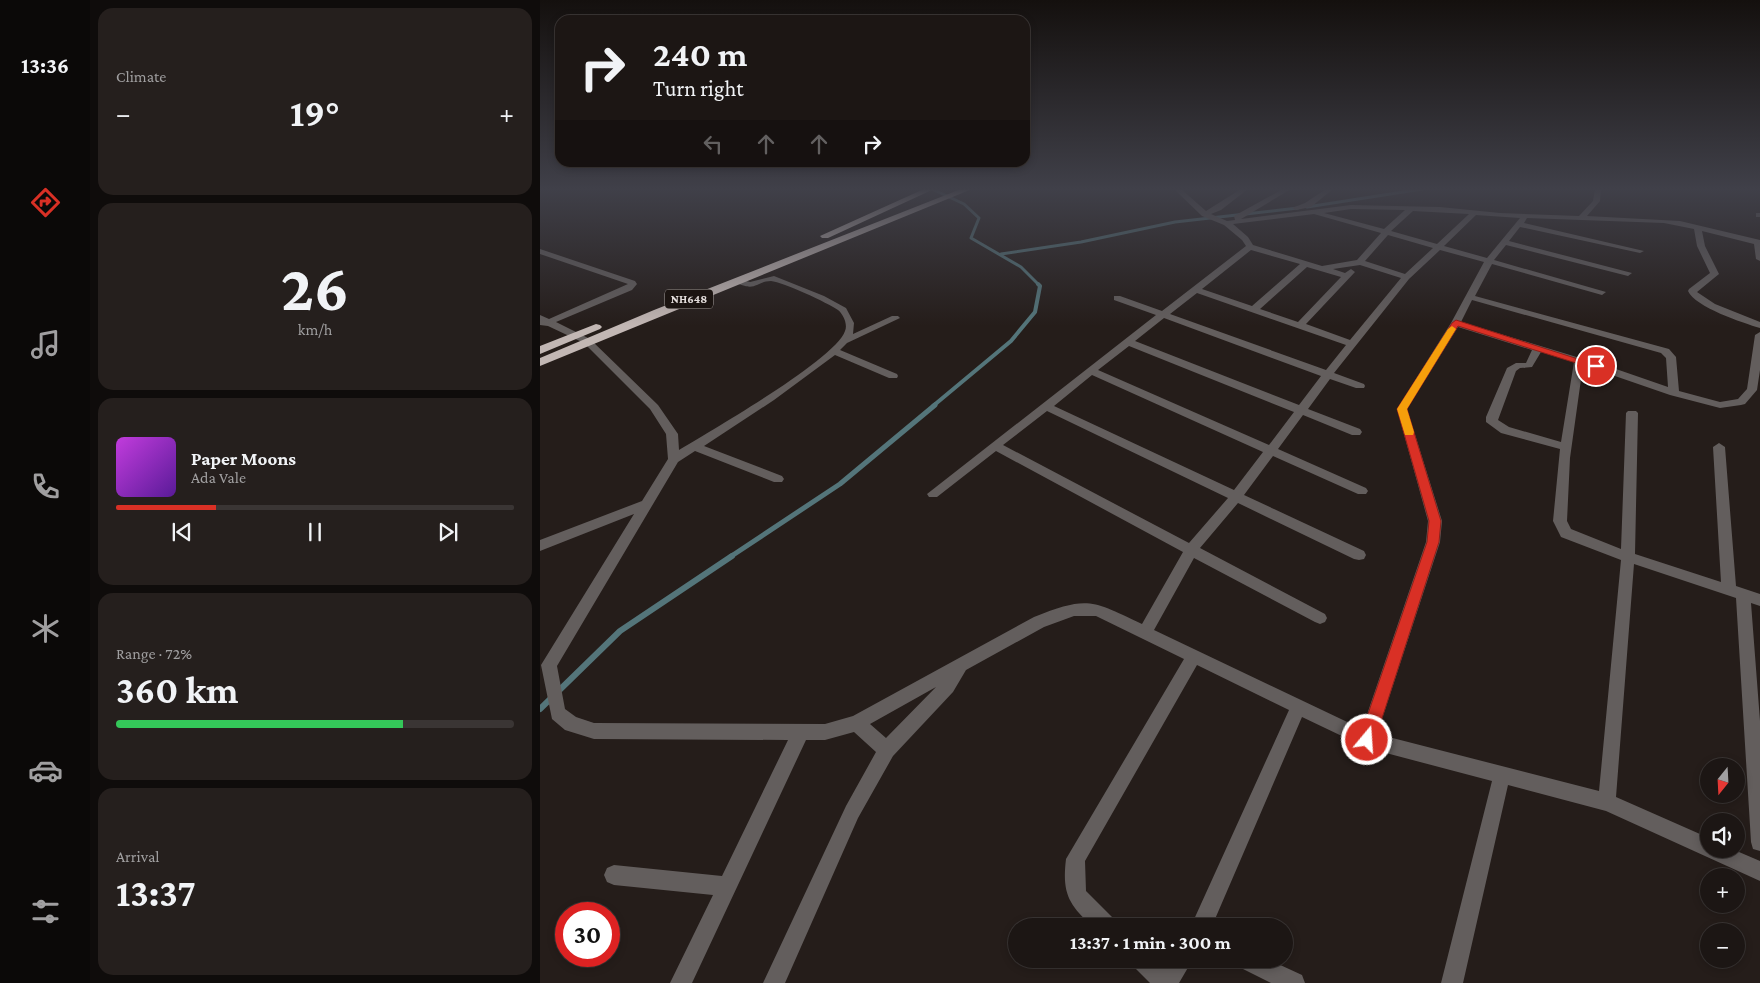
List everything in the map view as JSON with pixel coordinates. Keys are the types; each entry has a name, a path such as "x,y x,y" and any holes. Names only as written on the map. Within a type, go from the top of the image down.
{"highway":[{"name":"NH648","path":"540,362 581,338 828,235"},
{"path":"828,235 840,240"},
{"name":"NH648","path":"540,350 581,338 853,235"}],"street":[{"path":"1240,235 1250,247 1320,269 1350,273 1300,325"},
{"path":"1360,262 1384,235"},
{"path":"1396,235 1602,292"},
{"path":"1145,633 1191,550 1236,497 1328,374 1406,277 1451,235"},
{"path":"1367,740 1433,542 1435,521 1402,409 1456,323 1489,261 1510,235"},
{"path":"1579,235 1640,251"},
{"path":"1699,235 1701,246 1715,274 1692,291 1694,296 1712,306 1760,325"},
{"path":"1728,235 1759,242 1760,259"},
{"path":"1504,242 1628,273"},
{"path":"933,494 1250,247"},
{"path":"540,251 631,281 633,284 629,288 543,322"},
{"path":"1320,269 1360,262 1406,277"},
{"path":"1254,309 1305,264"},
{"path":"738,280 750,285 773,279 831,302 842,309 848,318 850,330 845,340 834,351 793,384 674,459 549,665 558,713 571,724 594,731 825,732 856,722 1039,622 1082,607 1098,610 1367,740 1607,802 1700,844"},
{"path":"1196,289 1353,344"},
{"path":"1470,297 1665,351 1672,357 1674,393"},
{"path":"1117,298 1360,386"},
{"path":"845,340 895,318"},
{"path":"543,322 581,338 654,407 672,434 674,459"},
{"path":"1456,323 1674,393 1720,405 1742,402 1752,390 1760,335"},
{"path":"1128,342 1356,432"},
{"path":"1538,348 1533,364 1530,366 1516,366 1511,370 1492,422 1505,430 1566,447"},
{"path":"834,351 893,376"},
{"path":"1579,361 1566,447 1560,521 1566,533 1628,557 1760,600"},
{"path":"1091,371 1362,491"},
{"path":"1045,406 1359,554"},
{"path":"1607,802 1628,557 1632,413"},
{"path":"694,446 778,479"},
{"path":"995,446 1320,618"},
{"path":"1719,447 1736,592 1760,842"},
{"path":"540,546 647,504"},
{"path":"1099,918 1078,898 1072,882 1076,858 1194,656"},
{"path":"774,983 852,812 887,750 947,687 960,666"},
{"path":"1205,918 1299,706"},
{"path":"856,722 887,750"},
{"path":"682,983 801,732"},
{"path":"1452,983 1502,776"},
{"path":"1732,858 1760,871"},
{"path":"614,875 728,887"},
{"path":"1150,968 1166,983 1176,968"},
{"path":"1263,968 1294,983"}],"waterway":[{"path":"933,406 1011,341 1035,312 1040,286 1021,267 971,238 972,235"},
{"path":"1001,254 1114,235"},
{"path":"730,557 840,484 935,405"},
{"path":"540,709 620,631 732,556"}],"slow traffic":[{"path":"1409,432 1402,409 1452,329"}],"route":[{"path":"1367,740 1433,542 1435,521 1402,409 1456,323 1596,366"}]}
